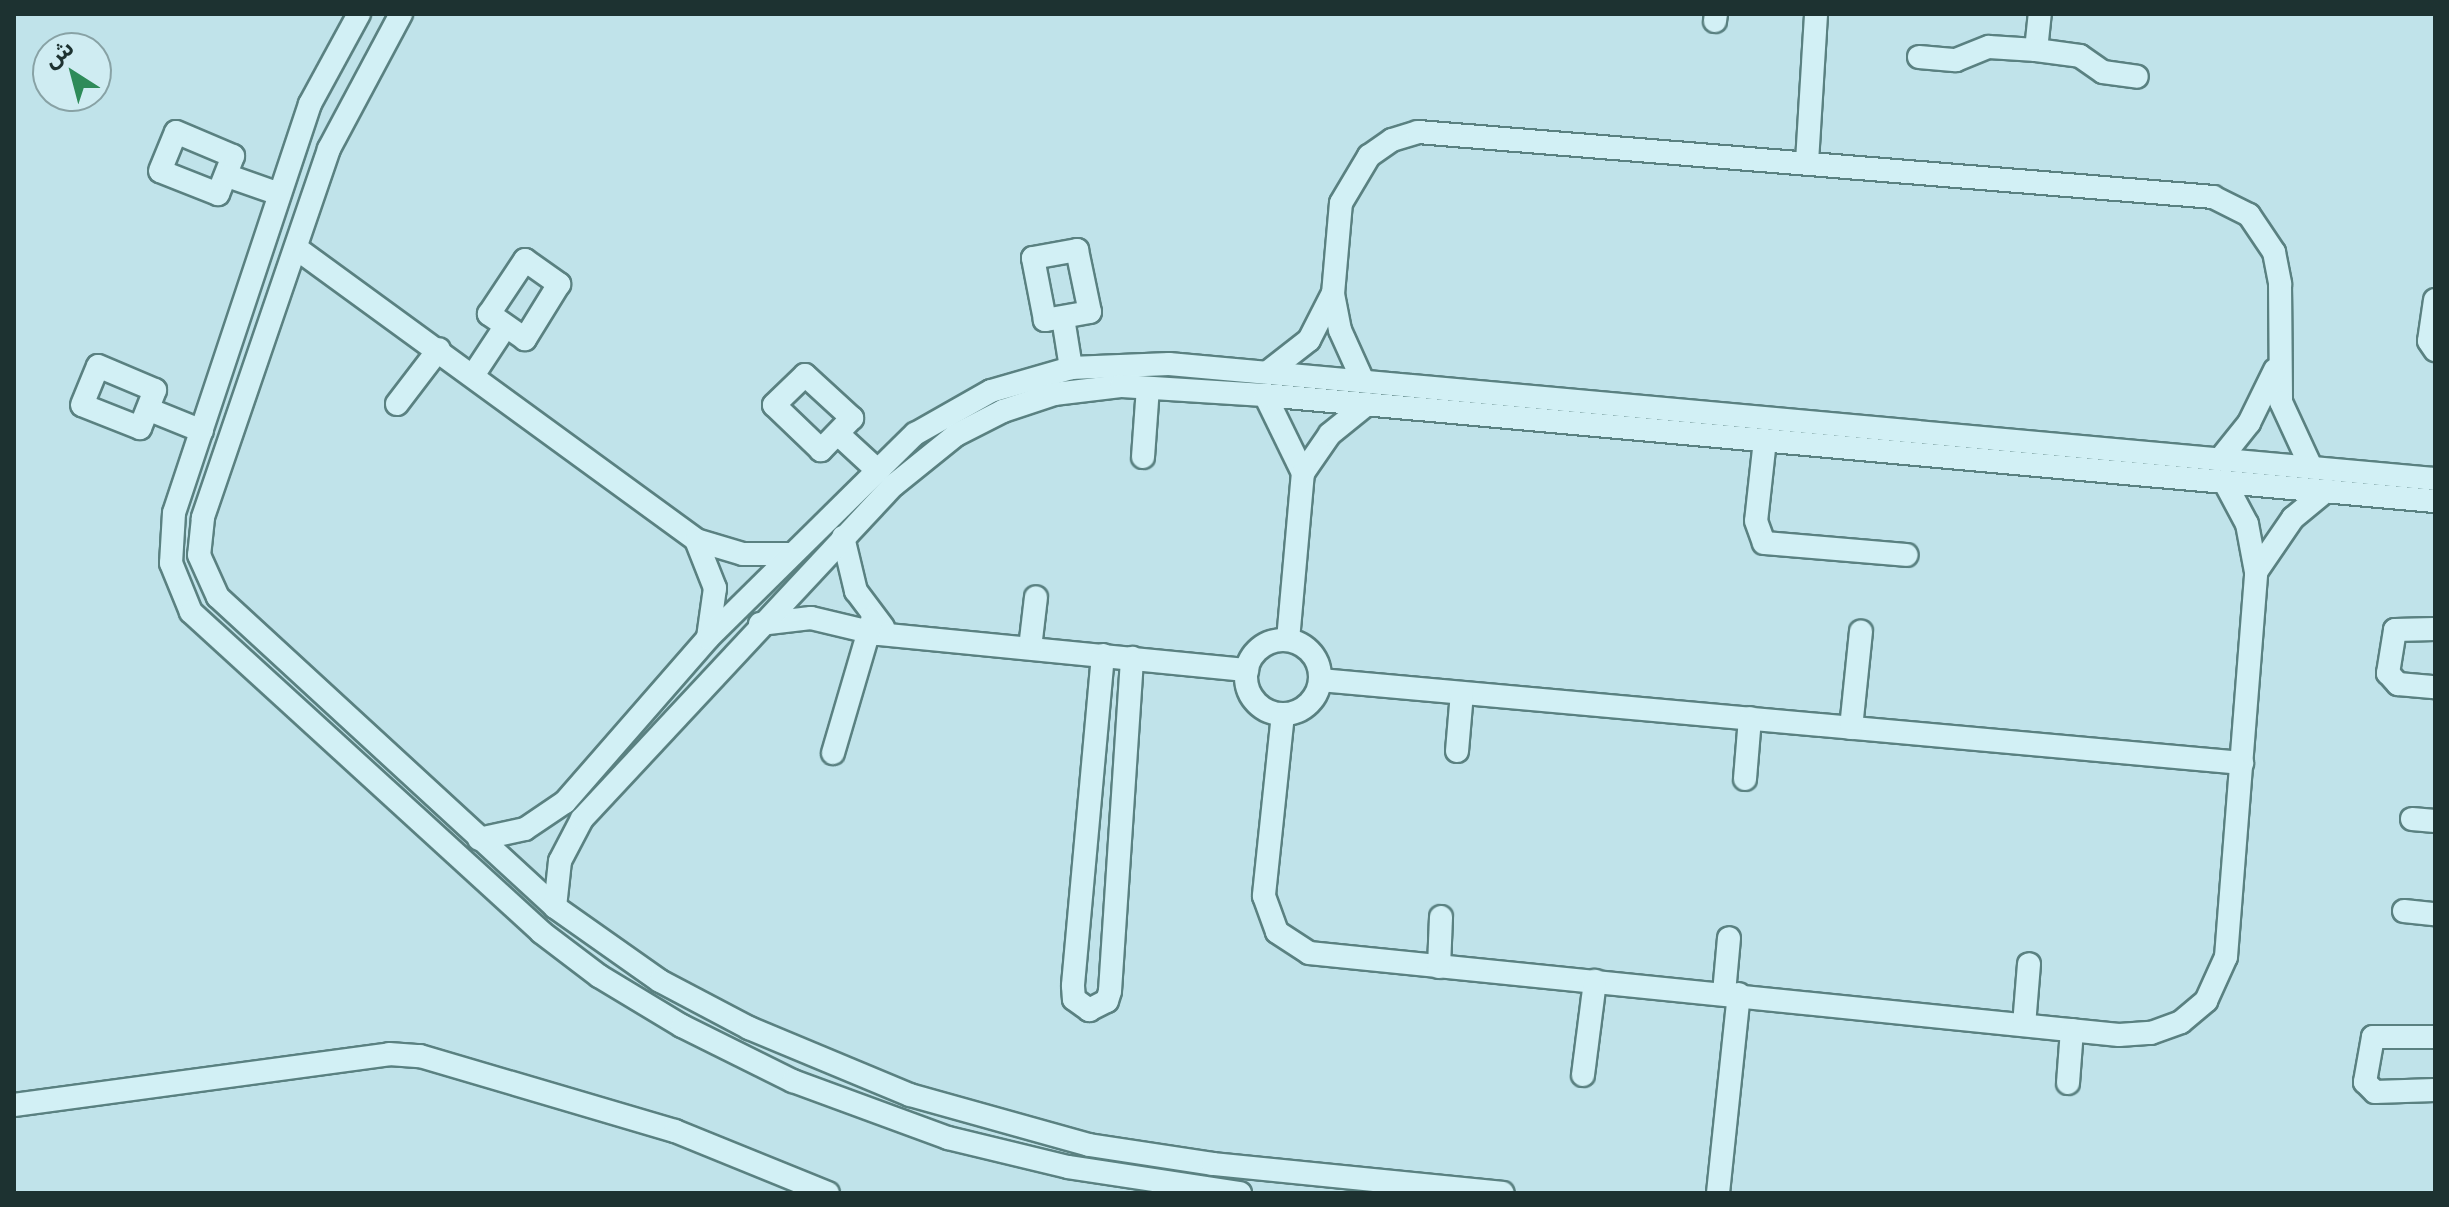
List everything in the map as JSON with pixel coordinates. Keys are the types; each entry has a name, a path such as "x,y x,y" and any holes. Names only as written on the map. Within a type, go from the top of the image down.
{"street":[{"path":"359,14 310,104 170,538 175,579 191,612 569,955 737,1055 896,1121 1068,1167 1240,1193"},
{"path":"401,14 346,110 203,518 203,571 228,608 555,907 618,954 704,1006 853,1074 969,1115 1151,1156 1410,1188 1503,1193"},
{"path":"1807,162 1816,14"},
{"path":"2036,50 2040,14"},
{"path":"1919,57 1956,60 1998,46 2080,56 2103,72 2137,77"},
{"path":"1363,381 1340,330 1333,294 1345,190 1369,156 1405,135 1432,131 1807,162 2227,201 2258,225 2274,252 2280,284 2277,365 2286,420 2311,467"},
{"path":"228,176 279,194"},
{"path":"296,248 474,374 696,540 743,554 792,554"},
{"path":"1268,372 1309,340 1333,294"},
{"path":"2435,300 2429,341 2435,350"},
{"path":"1063,318 1071,368"},
{"path":"474,374 505,327"},
{"path":"397,404 439,349"},
{"path":"479,839 525,829 565,802 708,638 875,468 915,434 965,404 1018,381 1071,368 1147,362 1268,372 2223,470 2327,490 2435,501 2435,491"},
{"path":"2223,470 2277,365"},
{"path":"555,907 560,861 582,819 843,537 913,467 979,422 1054,394 1095,387 1265,395 1765,440 2223,470 2311,467 2435,479"},
{"path":"1143,457 1148,388"},
{"path":"1435,412 1437,388"},
{"path":"1265,395 1303,473"},
{"path":"1288,640 1303,473 1330,434 1367,404"},
{"path":"150,410 202,431"},
{"path":"838,434 875,468"},
{"path":"1765,440 1756,521 1764,543 1906,555"},
{"path":"1283,714 1264,896 1270,921 1286,941 1309,953 1732,993 2072,1030 2135,1035 2167,1029 2194,1012 2215,988 2228,942 2256,572 2247,524 2223,470"},
{"path":"2256,572 2293,518 2327,490"},
{"path":"833,753 870,625 856,591 843,537"},
{"path":"696,540 715,588 708,638"},
{"path":"1030,648 1036,597"},
{"path":"760,624 811,618 870,625 894,634 1247,670"},
{"path":"2435,629 2395,630 2388,673 2398,684 2435,687"},
{"path":"1851,728 1861,632"},
{"path":"1288,640 1312,653 1320,680 1308,704 1283,714 1257,704 1247,688 1247,670 1262,646 1288,640"},
{"path":"1103,655 1073,986 1074,999 1089,1010 1107,1001 1110,991 1132,658"},
{"path":"1320,680 2242,763"},
{"path":"1457,751 1462,693"},
{"path":"1745,779 1750,718"},
{"path":"565,802 582,819"},
{"path":"2412,819 2435,821"},
{"path":"2404,911 2435,914"},
{"path":"1439,967 1441,917"},
{"path":"1718,1193 1732,993 1729,938"},
{"path":"2024,1025 2029,964"},
{"path":"1583,1075 1595,981"},
{"path":"2068,1083 2072,1030"},
{"path":"2435,1037 2373,1037 2365,1082 2375,1092 2435,1090"},
{"path":"14,1105 389,1054 420,1056 675,1131 828,1193"}]}
